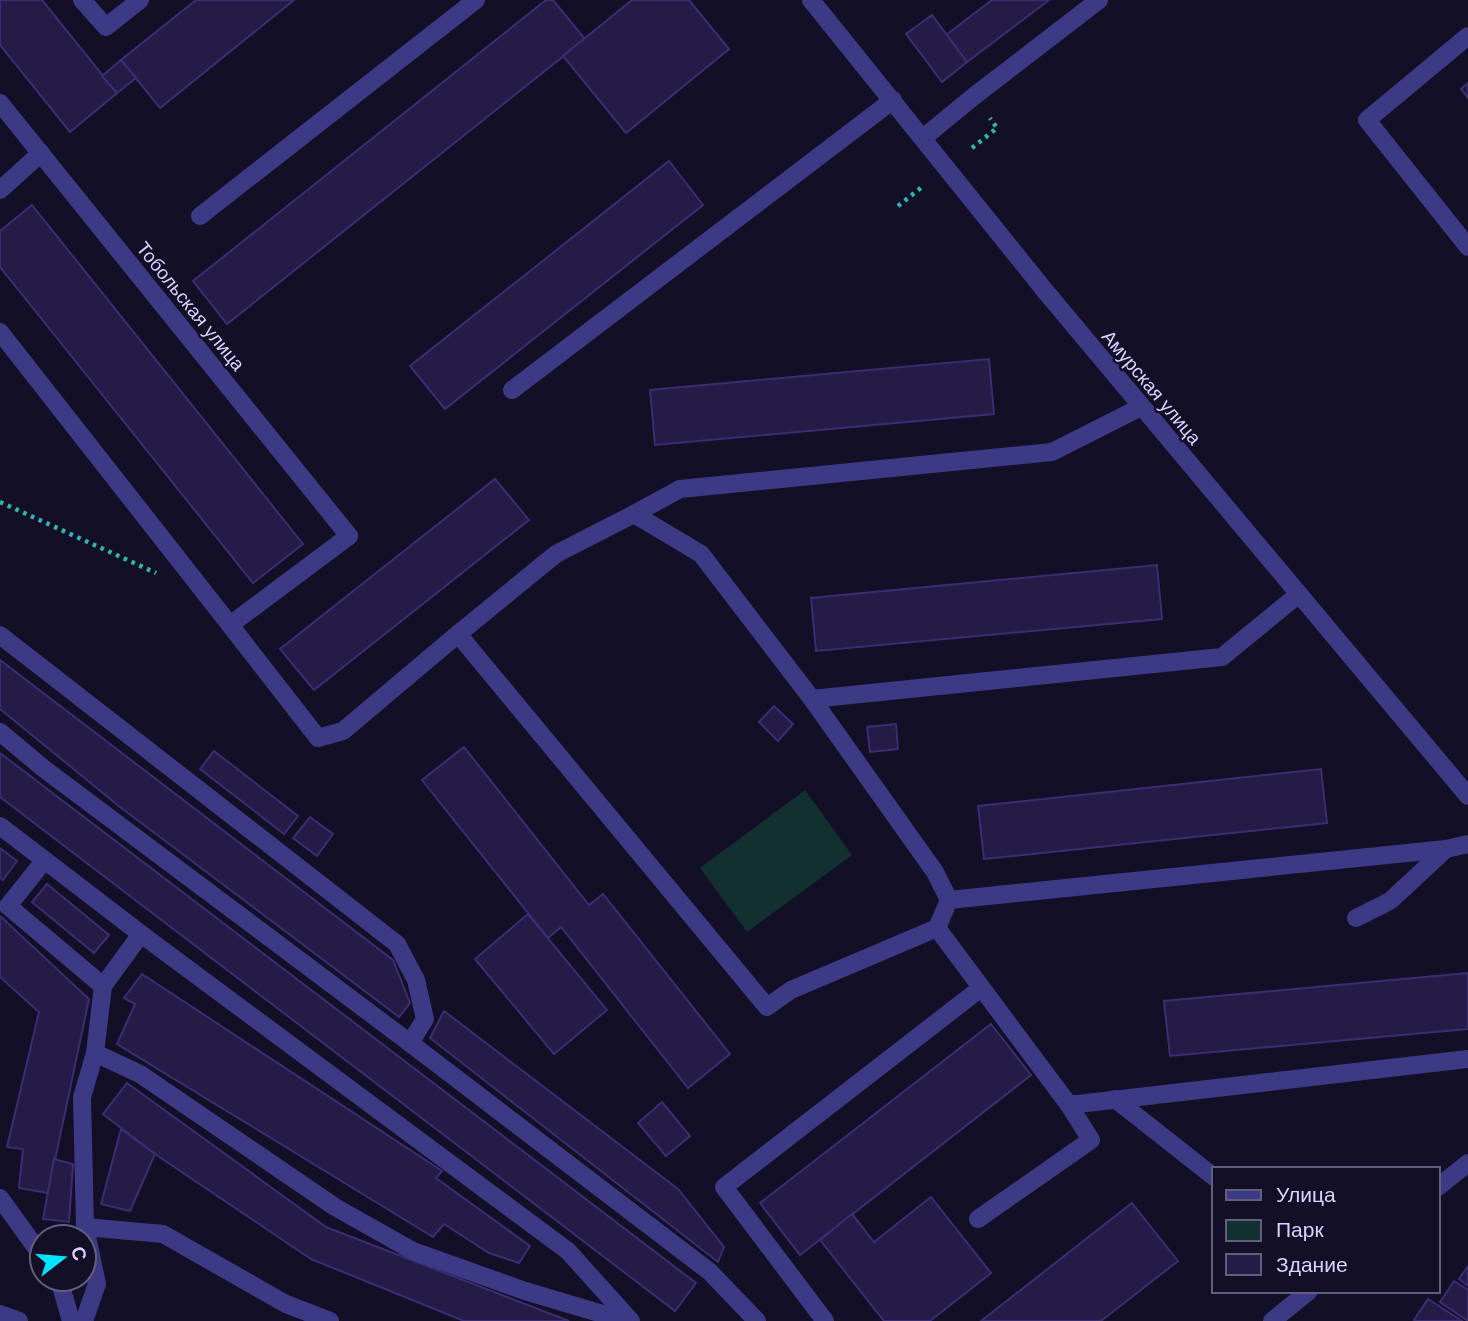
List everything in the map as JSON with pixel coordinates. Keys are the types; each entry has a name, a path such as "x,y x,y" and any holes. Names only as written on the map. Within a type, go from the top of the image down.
{"street":[{"path":"82,0 106,27 140,0"},
{"path":"200,216 476,0"},
{"name":"Амурская улица","path":"811,0 1046,292 1468,796"},
{"path":"923,138 1100,0"},
{"path":"1468,36 1367,120 1468,247"},
{"path":"512,390 893,100"},
{"name":"Тобольская улица","path":"0,103 349,536 230,625"},
{"path":"0,190 41,153"},
{"path":"0,332 318,738 343,731 556,554 680,489 1052,453 1141,407"},
{"path":"458,634 768,1007 791,990 937,928 949,900 935,872 812,699 701,554 634,514"},
{"path":"812,699 1222,657 1299,594"},
{"path":"0,635 397,944 416,981 425,1019 410,1043"},
{"path":"0,732 43,768 710,1272 757,1321"},
{"path":"0,826 568,1251 628,1321"},
{"path":"949,900 1446,849 1468,844"},
{"path":"1356,918 1390,901 1446,849"},
{"path":"44,860 8,906 103,986"},
{"path":"937,928 1069,1105 1091,1140 978,1219"},
{"path":"85,1223 82,1097 94,1053 103,986 141,933"},
{"path":"825,1321 724,1187 981,988"},
{"path":"94,1053 140,1074 335,1207 413,1251 524,1291 628,1321"},
{"path":"1069,1105 1468,1059"},
{"path":"1115,1099 1212,1175"},
{"path":"1440,1185 1468,1163"},
{"path":"0,1198 28,1237"},
{"path":"98,1228 163,1234 286,1304 330,1321"},
{"path":"63,1293 71,1321"},
{"path":"84,1321 94,1293"},
{"path":"1272,1321 1307,1293"},
{"path":"0,1314 19,1321"}],"path":[{"path":"972,148 997,128 990,118"},
{"path":"898,206 922,187"},
{"path":"0,502 158,573"}],"green space":[{"path":"805,790 852,855 747,932 700,868"}],"building":[{"path":"0,0 42,0 117,93 70,132 0,45"},
{"path":"196,0 294,0 160,108 121,60"},
{"path":"546,0 553,0 585,39 227,324 193,281"},
{"path":"632,0 689,0 729,49 626,133 563,56"},
{"path":"992,0 1049,0 967,62 946,35"},
{"path":"932,15 967,62 942,82 906,34"},
{"path":"121,60 136,78 117,93 102,76"},
{"path":"1468,83 1468,98 1461,89"},
{"path":"669,161 703,205 445,409 410,366"},
{"path":"32,205 303,544 253,583 0,267 0,231"},
{"path":"989,359 994,414 655,445 650,390"},
{"path":"495,479 529,520 314,690 280,649"},
{"path":"1157,565 1162,619 816,651 811,598"},
{"path":"0,660 393,960 410,1003 399,1017 120,807 0,709"},
{"path":"774,706 793,724 778,741 759,722"},
{"path":"896,724 898,749 870,752 867,727"},
{"path":"464,747 589,905 603,894 730,1054 688,1088 561,927 548,938 422,780"},
{"path":"214,751 298,816 284,834 200,769"},
{"path":"0,753 696,1283 675,1311 0,797"},
{"path":"1321,769 1327,823 984,859 978,806"},
{"path":"310,817 333,834 317,856 293,838"},
{"path":"0,848 17,861 3,880 0,878"},
{"path":"47,884 109,935 94,953 32,902"},
{"path":"528,914 607,1010 554,1054 475,959"},
{"path":"0,916 89,999 48,1193 19,1188 23,1149 7,1147 39,1012 0,977"},
{"path":"1468,973 1468,1029 1170,1056 1164,1001"},
{"path":"142,974 442,1171 436,1178 530,1246 519,1263 489,1253 444,1224 433,1237 117,1044 135,1004 124,998"},
{"path":"444,1011 678,1189 724,1247 718,1262 430,1038"},
{"path":"991,1024 1031,1075 800,1255 760,1203"},
{"path":"127,1083 326,1227 569,1321 464,1321 311,1259 155,1154 103,1114"},
{"path":"662,1102 690,1136 666,1156 638,1123"},
{"path":"121,1129 155,1154 130,1211 101,1204"},
{"path":"54,1159 73,1164 69,1222 43,1219"},
{"path":"931,1197 991,1273 930,1321 884,1321 820,1240 852,1214 874,1242"},
{"path":"1132,1203 1178,1261 1101,1321 981,1321"},
{"path":"1468,1266 1468,1286 1459,1279"},
{"path":"1454,1281 1468,1290 1468,1321 1440,1302"},
{"path":"1428,1299 1462,1321 1415,1321"}]}
